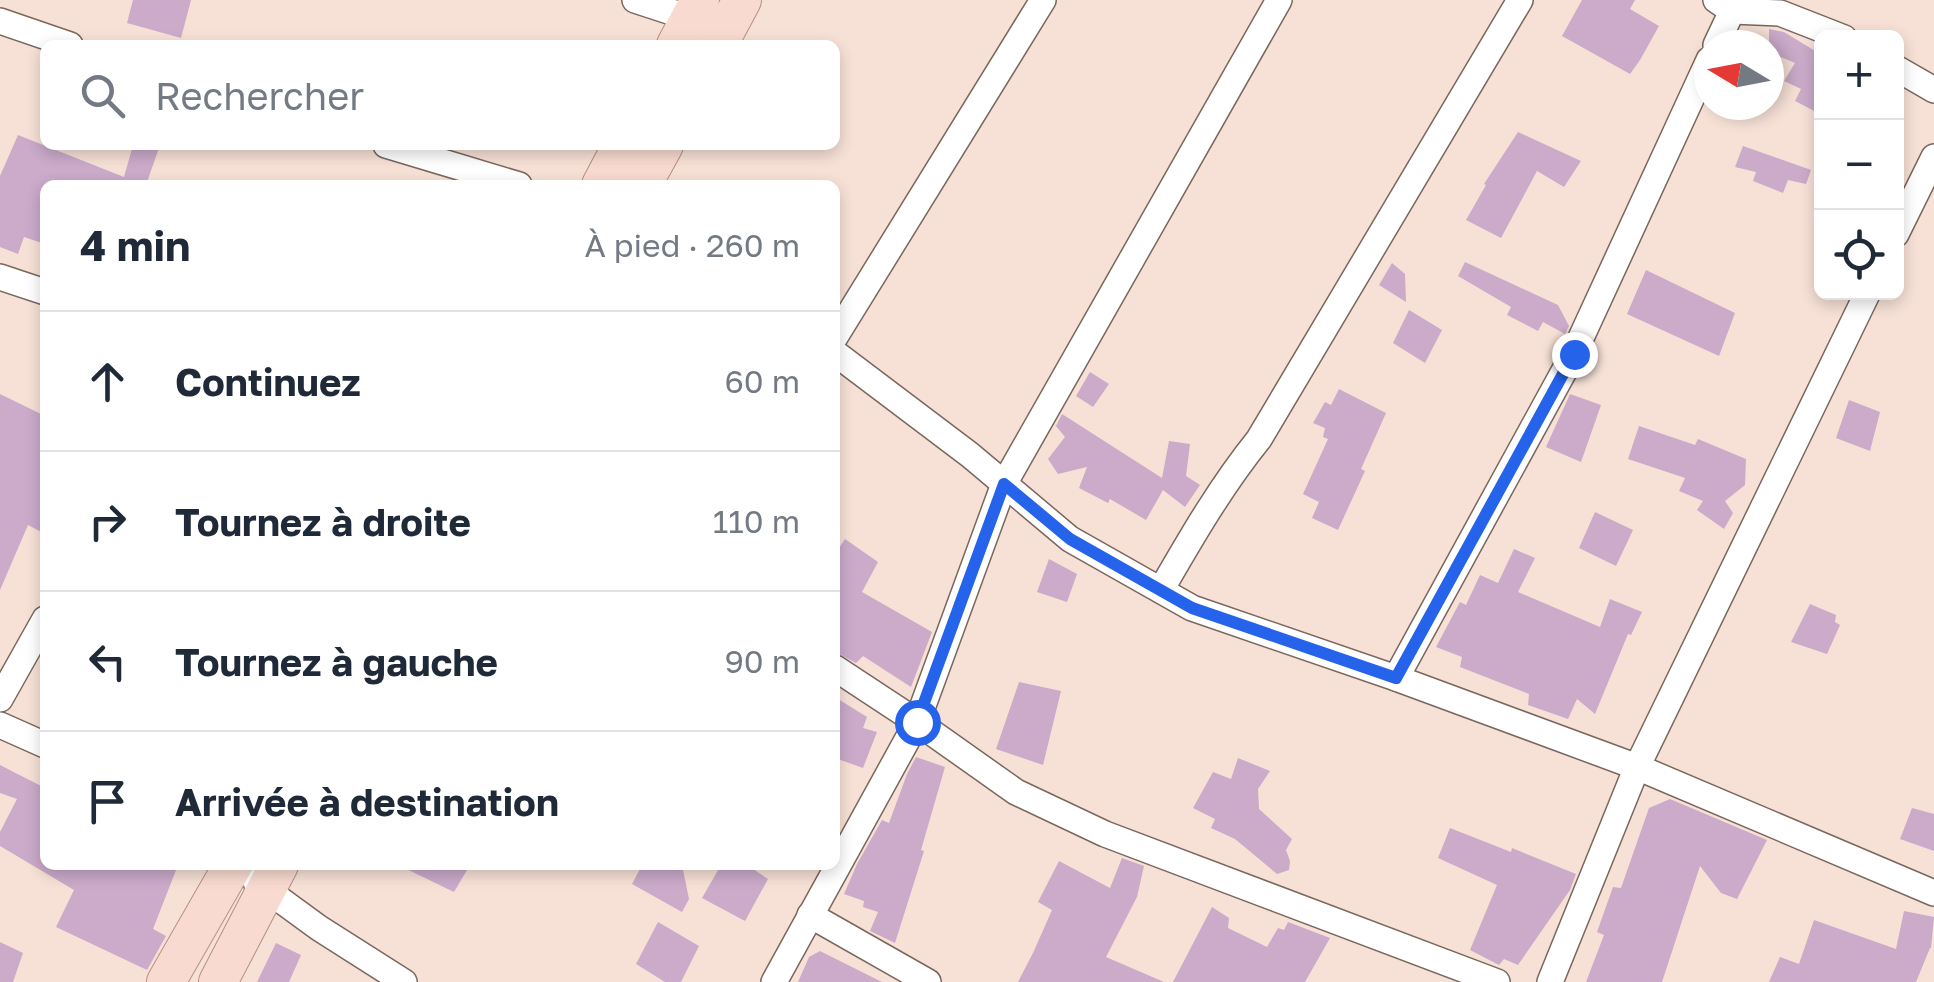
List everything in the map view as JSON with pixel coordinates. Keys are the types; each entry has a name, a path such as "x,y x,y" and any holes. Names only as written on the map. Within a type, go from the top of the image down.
{"main road":[{"path":"721,40 742,0"},
{"path":"604,180 619,150"},
{"path":"645,180 661,150"},
{"path":"166,982 229,870"},
{"path":"218,982 273,877"}],"street":[{"path":"634,0 689,21"},
{"path":"840,329 1044,0"},
{"path":"840,853 917,722 1004,484 1279,0"},
{"path":"1160,590 1225,484 1260,439 1520,0"},
{"path":"1724,6 1780,13 1824,30"},
{"path":"0,21 55,40"},
{"path":"1904,73 1934,90"},
{"path":"1396,678 1574,354 1694,93"},
{"path":"403,150 503,180"},
{"path":"1904,218 1934,157"},
{"path":"0,277 40,290"},
{"path":"1550,982 1637,767 1864,300"},
{"path":"840,358 942,433 1070,539 1192,608 1637,767 1934,894"},
{"path":"0,699 40,628"},
{"path":"840,671 1016,792 1069,818 1497,982"},
{"path":"0,725 40,743"},
{"path":"774,982 831,870"},
{"path":"273,877 320,928 404,982"},
{"path":"810,915 928,982"}],"building":[{"path":"133,0 191,0 181,38 127,23"},
{"path":"1582,0 1635,0 1630,9 1659,26 1630,74 1562,36"},
{"path":"1784,32 1814,50 1814,111 1795,101 1801,89 1784,81 1795,63 1784,58"},
{"path":"1518,132 1581,161 1564,187 1537,171 1501,238 1466,220"},
{"path":"18,135 40,144 40,150 56,150 124,177 132,150 158,150 148,180 40,180 40,242 24,237 18,254 0,247 0,176"},
{"path":"1743,146 1811,170 1806,184 1788,180 1783,193 1753,181 1756,172 1735,167"},
{"path":"1465,262 1558,305 1569,326 1565,334 1543,322 1538,331 1507,315 1511,307 1458,276"},
{"path":"1392,263 1405,274 1406,302 1379,285"},
{"path":"1646,270 1735,313 1719,356 1627,314"},
{"path":"1409,310 1442,330 1425,363 1393,343"},
{"path":"1090,372 1109,384 1093,407 1076,396"},
{"path":"1339,389 1386,413 1338,530 1312,518 1319,502 1303,494 1328,439 1323,437 1325,428 1313,423 1325,402 1331,405"},
{"path":"0,394 40,414 40,531 28,525 0,590"},
{"path":"1570,394 1601,405 1581,462 1546,447"},
{"path":"1849,400 1880,412 1870,451 1836,438"},
{"path":"1062,414 1162,478 1169,441 1190,444 1186,476 1200,485 1185,507 1163,490 1146,520 1110,499 1108,503 1079,488 1087,467 1058,474 1048,459 1065,437 1056,426"},
{"path":"1639,426 1695,445 1698,439 1746,459 1745,485 1725,501 1733,513 1724,529 1697,510 1703,501 1679,491 1685,478 1628,459"},
{"path":"1595,512 1633,530 1616,566 1579,548"},
{"path":"845,539 878,562 862,592 932,632 911,687 863,656 856,663 840,655 840,546"},
{"path":"1514,549 1535,558 1518,592 1600,627 1610,599 1642,612 1631,635 1628,634 1595,714 1577,699 1568,719 1528,705 1529,694 1460,667 1462,657 1436,647 1460,602 1466,605 1480,575 1498,583"},
{"path":"1049,559 1077,574 1067,602 1037,592"},
{"path":"1810,604 1836,615 1835,622 1840,625 1827,654 1791,642"},
{"path":"1019,682 1061,691 1043,765 996,749"},
{"path":"840,700 867,717 863,728 877,732 863,768 840,760"},
{"path":"916,757 945,767 895,943 870,931 878,912 863,907 864,901 844,894 882,820 889,823"},
{"path":"1238,758 1270,771 1258,789 1259,809 1292,839 1286,850 1289,870 1277,874 1235,839 1211,828 1215,819 1193,808 1213,772 1231,779"},
{"path":"0,765 40,785 40,870 0,846 0,832 17,799 0,793"},
{"path":"1670,799 1767,840 1737,899 1721,893 1700,866 1662,982 1586,982 1604,935 1597,932 1613,887 1621,888 1649,808"},
{"path":"1912,808 1934,814 1934,851 1900,839"},
{"path":"1450,828 1576,874 1570,890 1518,965 1504,959 1499,965 1470,950 1497,885 1438,858"},
{"path":"1122,858 1144,866 1137,897 1106,957 1164,982 1018,982 1052,910 1038,902 1059,861 1110,888"},
{"path":"40,870 176,870 153,929 166,936 147,970 56,927 74,890"},
{"path":"408,870 467,870 454,892"},
{"path":"639,870 683,870 689,899 682,912 632,884"},
{"path":"718,870 754,870 768,879 745,921 702,898"},
{"path":"1212,907 1229,918 1228,928 1267,947 1278,928 1284,930 1288,922 1330,938 1305,982 1173,982"},
{"path":"1904,911 1934,917 1931,948 1916,982 1769,982 1780,957 1799,964 1814,920 1896,949"},
{"path":"658,922 699,946 681,982 665,982 636,964"},
{"path":"0,942 23,953 13,982 0,982"},
{"path":"276,943 301,955 289,982 257,982"},
{"path":"820,951 882,982 798,982 809,957"}],"route":[{"path":"917,722 1004,484 1070,539 1192,608 1396,678 1574,354"}]}
